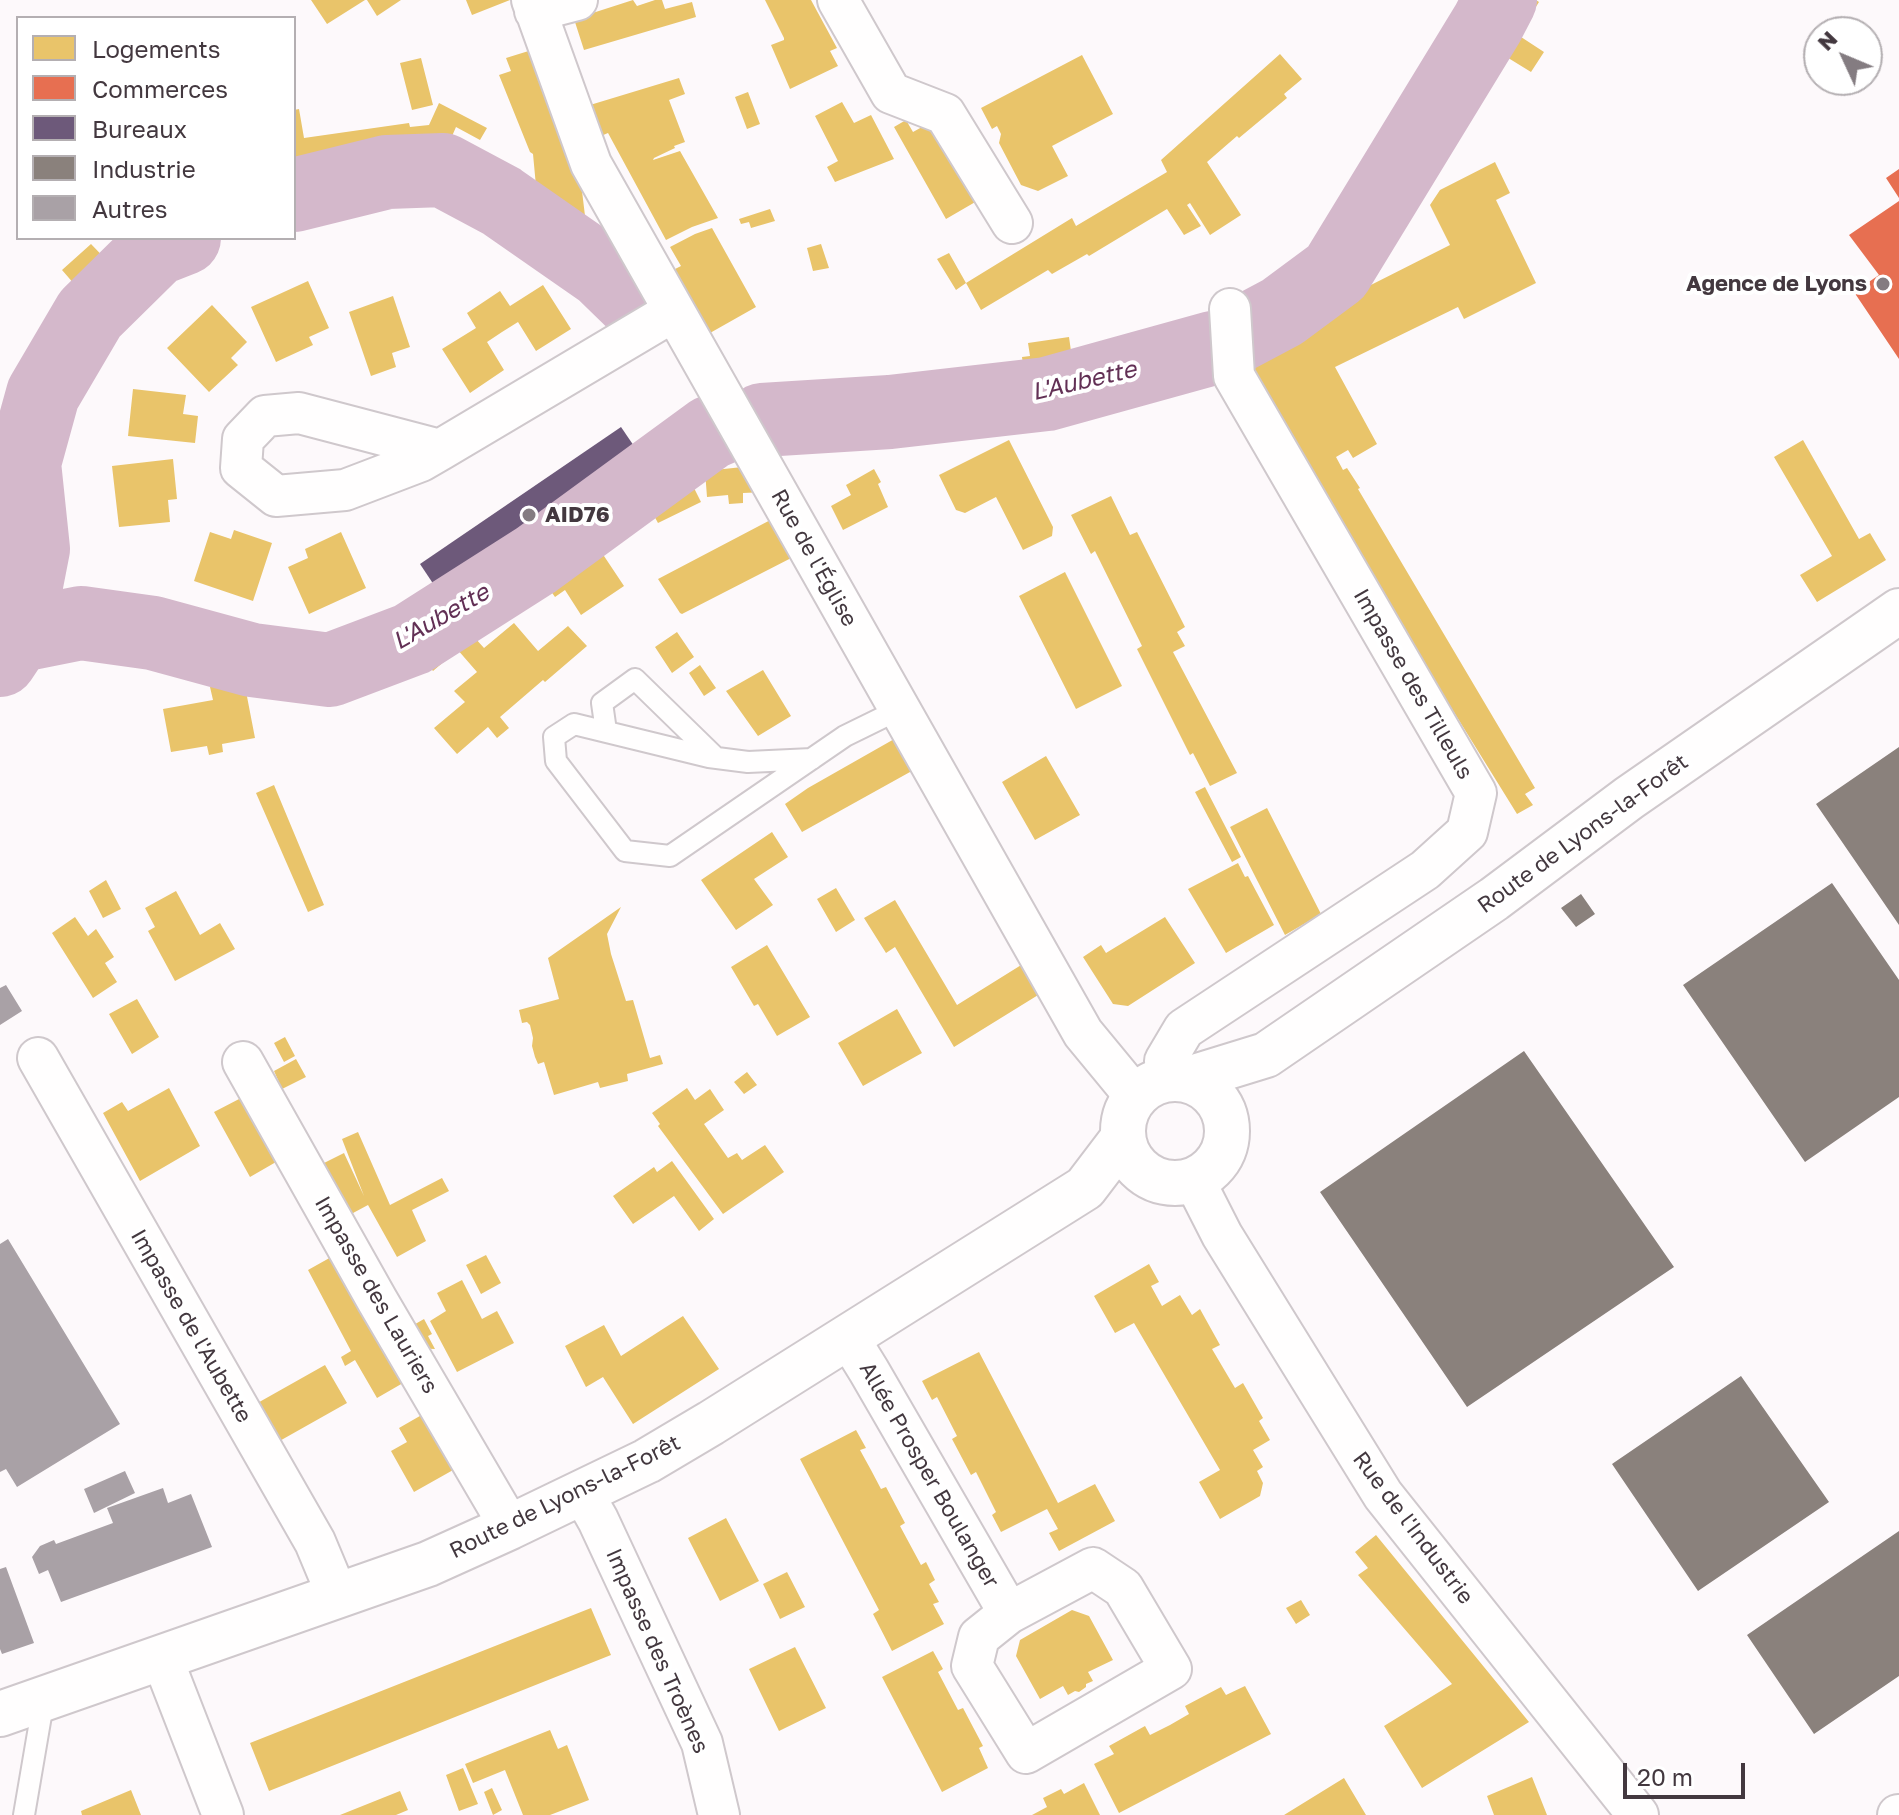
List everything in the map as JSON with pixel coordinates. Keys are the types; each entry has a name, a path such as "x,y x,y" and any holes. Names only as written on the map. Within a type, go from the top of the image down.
{"main road":[{"name":"Route de Lyons-la-Forêt","path":"1164,1085 1266,1055 1494,899 1629,798 1899,611"},
{"name":"Route de Lyons-la-Forêt","path":"1226,1117 1266,1055"},
{"path":"1164,1085 1205,1088 1218,1100 1226,1117 1227,1136 1222,1155 1210,1170 1194,1180 1180,1183 1166,1183 1152,1178 1132,1154 1123,1124 1127,1109 1164,1085"},
{"name":"Route de Lyons-la-Forêt","path":"0,1714 428,1564 647,1461 1085,1188 1116,1181 1132,1154"}],"street":[{"path":"533,5 577,0"},
{"path":"838,0 891,93 945,114 1012,223"},
{"name":"Rue de l'Église","path":"533,5 591,164 1083,1033 1164,1085"},
{"name":"Impasse des Tilleuls","path":"1164,1085 1165,1061 1184,1029 1425,870 1467,832 1476,793 1234,376 1230,309"},
{"path":"440,450 674,311"},
{"name":"Impasse de l'Aubette","path":"38,1058 315,1542 338,1597"},
{"name":"Impasse des Lauriers","path":"243,1062 510,1527"},
{"name":"Rue de l'Industrie","path":"1194,1180 1222,1235 1383,1495 1638,1815"},
{"name":"Allée Prosper Boulanger","path":"848,1337 1009,1613"},
{"name":"Impasse des Troènes","path":"582,1492 702,1743 719,1815"},
{"name":"Allée Prosper Boulanger","path":"1093,1568 1123,1588 1171,1669 1026,1753 972,1666 979,1637 1009,1613 1093,1568"},
{"path":"162,1658 223,1815"}],"lane":[{"path":"606,731 602,703 635,679 715,757"},
{"path":"812,759 748,762 574,724 554,737 556,761 625,851 670,856 812,759 845,736 900,709"},
{"path":"24,1815 44,1698"}],"building: Logements":[{"path":"311,0 365,0 327,24"},
{"path":"367,0 401,0 377,16"},
{"path":"466,0 510,0 472,15"},
{"path":"633,0 637,6 662,0 665,9 692,2 696,17 584,50 574,19"},
{"path":"765,0 811,0 837,48 830,51 838,66 790,89 771,45 784,38"},
{"path":"1524,0 1539,2 1518,35 1544,52 1531,72 1491,50"},
{"path":"535,49 578,158 586,224 556,228 515,195 525,179 536,186 533,154 499,75 511,71 506,58"},
{"path":"1280,54 1302,79 1284,94 1287,98 1207,162 1241,215 1210,235 1190,203 1187,205 1201,226 1184,235 1167,209 1089,256 1087,254 1052,274 1048,270 981,310 966,283 1072,218 1076,226 1167,172 1161,160"},
{"path":"1082,55 1113,114 1052,146 1068,176 1038,191 1021,185 999,143 1001,134 997,126 992,129 981,108"},
{"path":"421,58 433,105 412,110 400,63"},
{"path":"679,78 685,94 669,100 685,142 653,160 680,151 718,218 666,240 608,133 601,136 590,105"},
{"path":"748,92 760,124 747,129 735,97"},
{"path":"842,102 854,123 871,115 894,159 835,182 827,167 838,161 815,116"},
{"path":"439,103 487,128 480,140 456,127 446,150 428,143 429,159 296,181 296,110 299,109 304,138 409,123 410,127 429,125"},
{"path":"906,120 913,132 931,122 977,201 946,219 894,127"},
{"path":"1495,162 1510,193 1496,200 1536,283 1464,319 1458,307 1335,367 1377,444 1353,458 1348,450 1336,457 1343,470 1347,468 1360,488 1535,788 1525,794 1533,805 1517,814 1377,588 1261,384 1247,352 1450,245 1430,205 1440,190"},
{"path":"770,209 775,221 751,228 749,222 741,224 739,219"},
{"path":"712,228 756,307 710,333 675,269 681,266 670,247"},
{"path":"133,240 156,240 141,251"},
{"path":"91,244 118,272 88,300 62,270"},
{"path":"821,244 829,268 813,271 807,248"},
{"path":"949,253 966,283 956,290 937,259"},
{"path":"308,281 329,328 309,337 313,345 276,362 251,307"},
{"path":"543,285 571,329 536,351 518,322 502,332 487,342 504,370 470,393 442,349 476,328 467,313 500,291 510,306"},
{"path":"393,296 410,347 392,353 396,367 371,376 349,312"},
{"path":"212,305 247,342 231,358 238,365 209,392 167,348"},
{"path":"1069,337 1073,365 1024,372 1022,357 1030,356 1028,343"},
{"path":"133,389 186,395 183,414 198,416 195,443 128,436"},
{"path":"1009,440 1053,527 1052,536 1023,550 996,497 965,513 956,510 939,475"},
{"path":"1803,440 1859,539 1870,533 1886,560 1817,602 1800,575 1832,556 1774,457"},
{"path":"173,459 177,499 168,500 170,522 119,527 112,466"},
{"path":"752,466 766,492 743,493 743,503 729,504 728,495 707,497 705,471"},
{"path":"874,469 888,507 843,530 831,506 851,495 846,485"},
{"path":"689,478 701,502 658,523 645,499"},
{"path":"1111,496 1130,535 1137,532 1185,627 1177,632 1185,646 1173,652 1237,773 1210,786 1193,753 1190,755 1137,649 1142,646 1095,551 1091,554 1071,515"},
{"path":"778,516 799,554 680,613 658,579"},
{"path":"234,530 272,543 253,601 194,581 210,532 231,539"},
{"path":"341,532 366,588 309,614 288,567 308,558 305,549"},
{"path":"594,541 624,586 581,615 565,590 555,597 541,577"},
{"path":"1065,572 1122,686 1076,709 1019,596"},
{"path":"514,623 538,651 568,626 587,646 500,717 509,728 497,738 488,727 457,754 434,728 465,702 454,691 477,672 450,641 466,628 484,648"},
{"path":"677,632 694,657 672,673 655,647"},
{"path":"446,642 454,653 433,671 424,660"},
{"path":"700,665 716,688 704,696 689,673"},
{"path":"763,670 791,716 758,736 726,691"},
{"path":"244,681 255,738 222,744 223,752 209,755 207,746 171,752 163,709 213,700 210,687"},
{"path":"896,738 919,767 802,832 785,804"},
{"path":"1046,756 1080,815 1035,840 1002,782"},
{"path":"274,785 324,905 308,912 256,793"},
{"path":"1205,787 1241,857 1232,862 1195,792"},
{"path":"1267,808 1321,914 1285,935 1230,827"},
{"path":"772,832 788,857 754,879 773,905 736,930 701,880"},
{"path":"1238,863 1274,925 1226,953 1188,889"},
{"path":"106,880 121,909 103,918 89,891"},
{"path":"836,888 855,920 836,932 817,899"},
{"path":"176,891 200,935 220,923 235,949 175,981 148,931 155,927 145,908"},
{"path":"895,900 957,1005 1026,962 1043,992 954,1047 895,947 886,953 864,918"},
{"path":"621,907 607,934 611,954 626,1001 633,1000 650,1058 660,1055 663,1064 627,1074 628,1081 600,1088 598,1082 554,1095 544,1062 538,1064 535,1057 530,1025 522,1023 519,1010 559,999 548,958"},
{"path":"75,917 88,936 96,929 114,957 105,963 117,982 93,998 52,933"},
{"path":"1165,917 1195,963 1128,1006 1113,1004 1083,957 1101,945 1106,953"},
{"path":"767,945 810,1017 777,1036 758,1004 754,1006 731,967"},
{"path":"137,999 159,1037 132,1054 109,1014"},
{"path":"897,1009 922,1053 863,1086 838,1043"},
{"path":"285,1037 295,1056 284,1062 274,1043"},
{"path":"296,1059 306,1077 282,1089 274,1071"},
{"path":"747,1072 757,1085 744,1094 734,1082"},
{"path":"169,1088 200,1146 140,1181 103,1113 122,1102 128,1111"},
{"path":"687,1088 695,1100 710,1089 724,1110 704,1124 728,1158 737,1153 742,1160 765,1145 784,1172 723,1214 658,1126 660,1124 652,1113"},
{"path":"241,1098 276,1162 250,1177 214,1112"},
{"path":"358,1132 390,1205 442,1178 449,1191 412,1210 426,1241 397,1257 368,1205 340,1220 312,1169 344,1153 364,1196 342,1139"},
{"path":"672,1161 714,1219 699,1231 674,1196 633,1224 613,1196 654,1167 657,1172"},
{"path":"486,1255 501,1283 481,1294 466,1265"},
{"path":"333,1256 403,1383 377,1398 355,1360 345,1366 341,1357 351,1351 308,1270"},
{"path":"1149,1264 1159,1282 1151,1286 1162,1306 1180,1295 1192,1315 1200,1309 1220,1345 1212,1349 1235,1388 1243,1383 1263,1418 1259,1421 1270,1440 1253,1450 1263,1467 1257,1471 1263,1483 1260,1496 1220,1519 1199,1482 1220,1470 1134,1323 1115,1333 1094,1296"},
{"path":"462,1280 482,1319 497,1311 514,1343 457,1372 430,1321 446,1311 437,1293"},
{"path":"683,1316 719,1369 633,1424 603,1377 586,1387 565,1346 604,1325 621,1356"},
{"path":"424,1319 435,1349 412,1348 403,1331"},
{"path":"979,1352 1058,1503 1095,1484 1115,1521 1059,1551 1049,1533 1058,1529 1047,1509 1001,1532 992,1515 996,1512 976,1472 971,1475 952,1439 957,1436 937,1397 932,1400 922,1381"},
{"path":"325,1365 347,1403 276,1443 254,1405"},
{"path":"432,1409 462,1465 414,1492 391,1451 407,1442 399,1428"},
{"path":"856,1430 866,1448 860,1450 881,1489 886,1487 905,1523 900,1526 921,1565 926,1562 935,1580 929,1584 939,1602 933,1604 944,1624 892,1651 873,1614 879,1610 800,1459"},
{"path":"726,1518 759,1581 720,1601 688,1538"},
{"path":"1376,1535 1529,1722 1422,1788 1384,1726 1452,1684 1358,1575 1368,1568 1355,1552"},
{"path":"787,1572 805,1607 780,1619 763,1584"},
{"path":"1301,1600 1310,1615 1296,1624 1286,1608"},
{"path":"591,1608 611,1655 269,1791 250,1743"},
{"path":"1072,1610 1089,1616 1113,1660 1088,1672 1093,1681 1079,1692 1068,1695 1063,1686 1040,1699 1016,1656 1020,1640"},
{"path":"795,1647 826,1708 779,1731 749,1669"},
{"path":"933,1651 943,1669 938,1672 958,1710 963,1708 983,1746 979,1748 988,1768 942,1792 882,1677"},
{"path":"1245,1686 1271,1734 1119,1813 1094,1764 1114,1754 1109,1746 1145,1726 1150,1735 1170,1725 1189,1714 1185,1706 1221,1687 1226,1695"},
{"path":"550,1730 558,1749 567,1745 589,1800 550,1815 523,1815 505,1770 473,1783 465,1764"},
{"path":"463,1768 478,1804 459,1811 446,1775"},
{"path":"1532,1777 1547,1815 1494,1815 1487,1796"},
{"path":"1344,1778 1366,1815 1284,1815"},
{"path":"1084,1783 1100,1815 1032,1815 1047,1807 1043,1798 1061,1789 1064,1794"},
{"path":"492,1788 502,1810 493,1815 484,1792"},
{"path":"131,1790 141,1815 82,1815 81,1811"},
{"path":"400,1791 408,1810 396,1815 340,1815"}],"building: Commerces":[{"path":"1899,169 1899,198 1886,178"},
{"name":"Agence de Lyons","path":"1899,201 1899,359 1854,292 1879,275 1849,235"}],"building: Bureaux":[{"path":"621,427 649,468 448,606 420,564"}],"building: Industrie":[{"path":"1899,747 1899,925 1816,804"},
{"path":"1832,883 1899,980 1899,1097 1805,1162 1683,985"},
{"path":"1581,894 1595,914 1576,927 1561,908"},
{"path":"1524,1051 1674,1267 1467,1407 1320,1192"},
{"path":"1741,1376 1829,1502 1698,1591 1612,1464"},
{"path":"1899,1531 1899,1676 1814,1734 1747,1635"}],"building: Autres":[{"path":"6,985 22,1011 0,1025 0,988"},
{"path":"8,1239 120,1424 17,1487 6,1469 0,1472 0,1244"},
{"path":"125,1471 135,1493 94,1513 84,1489"},
{"path":"163,1488 168,1503 191,1494 212,1547 61,1602 48,1570 39,1574 32,1557 40,1546 54,1540 56,1544 113,1523 107,1508"},
{"path":"6,1567 34,1643 2,1654 0,1569"}],"waterway":[{"name":"L'Aubette","path":"1235,337 1282,312 1336,272 1500,0"},
{"path":"296,195 387,172 443,170 501,201 603,272 639,307"},
{"path":"16,636 33,549 24,463 43,394 90,314 156,249 179,240"},
{"name":"L'Aubette","path":"762,420 890,412 1047,394 1213,348"},
{"name":"L'Aubette","path":"0,660 16,636 81,623 153,633 252,660 330,670 412,639 536,560 717,430"}],"place":[{"name":"Agence de Lyons","path":"1883,284"},
{"name":"AID76","path":"529,515"}]}
